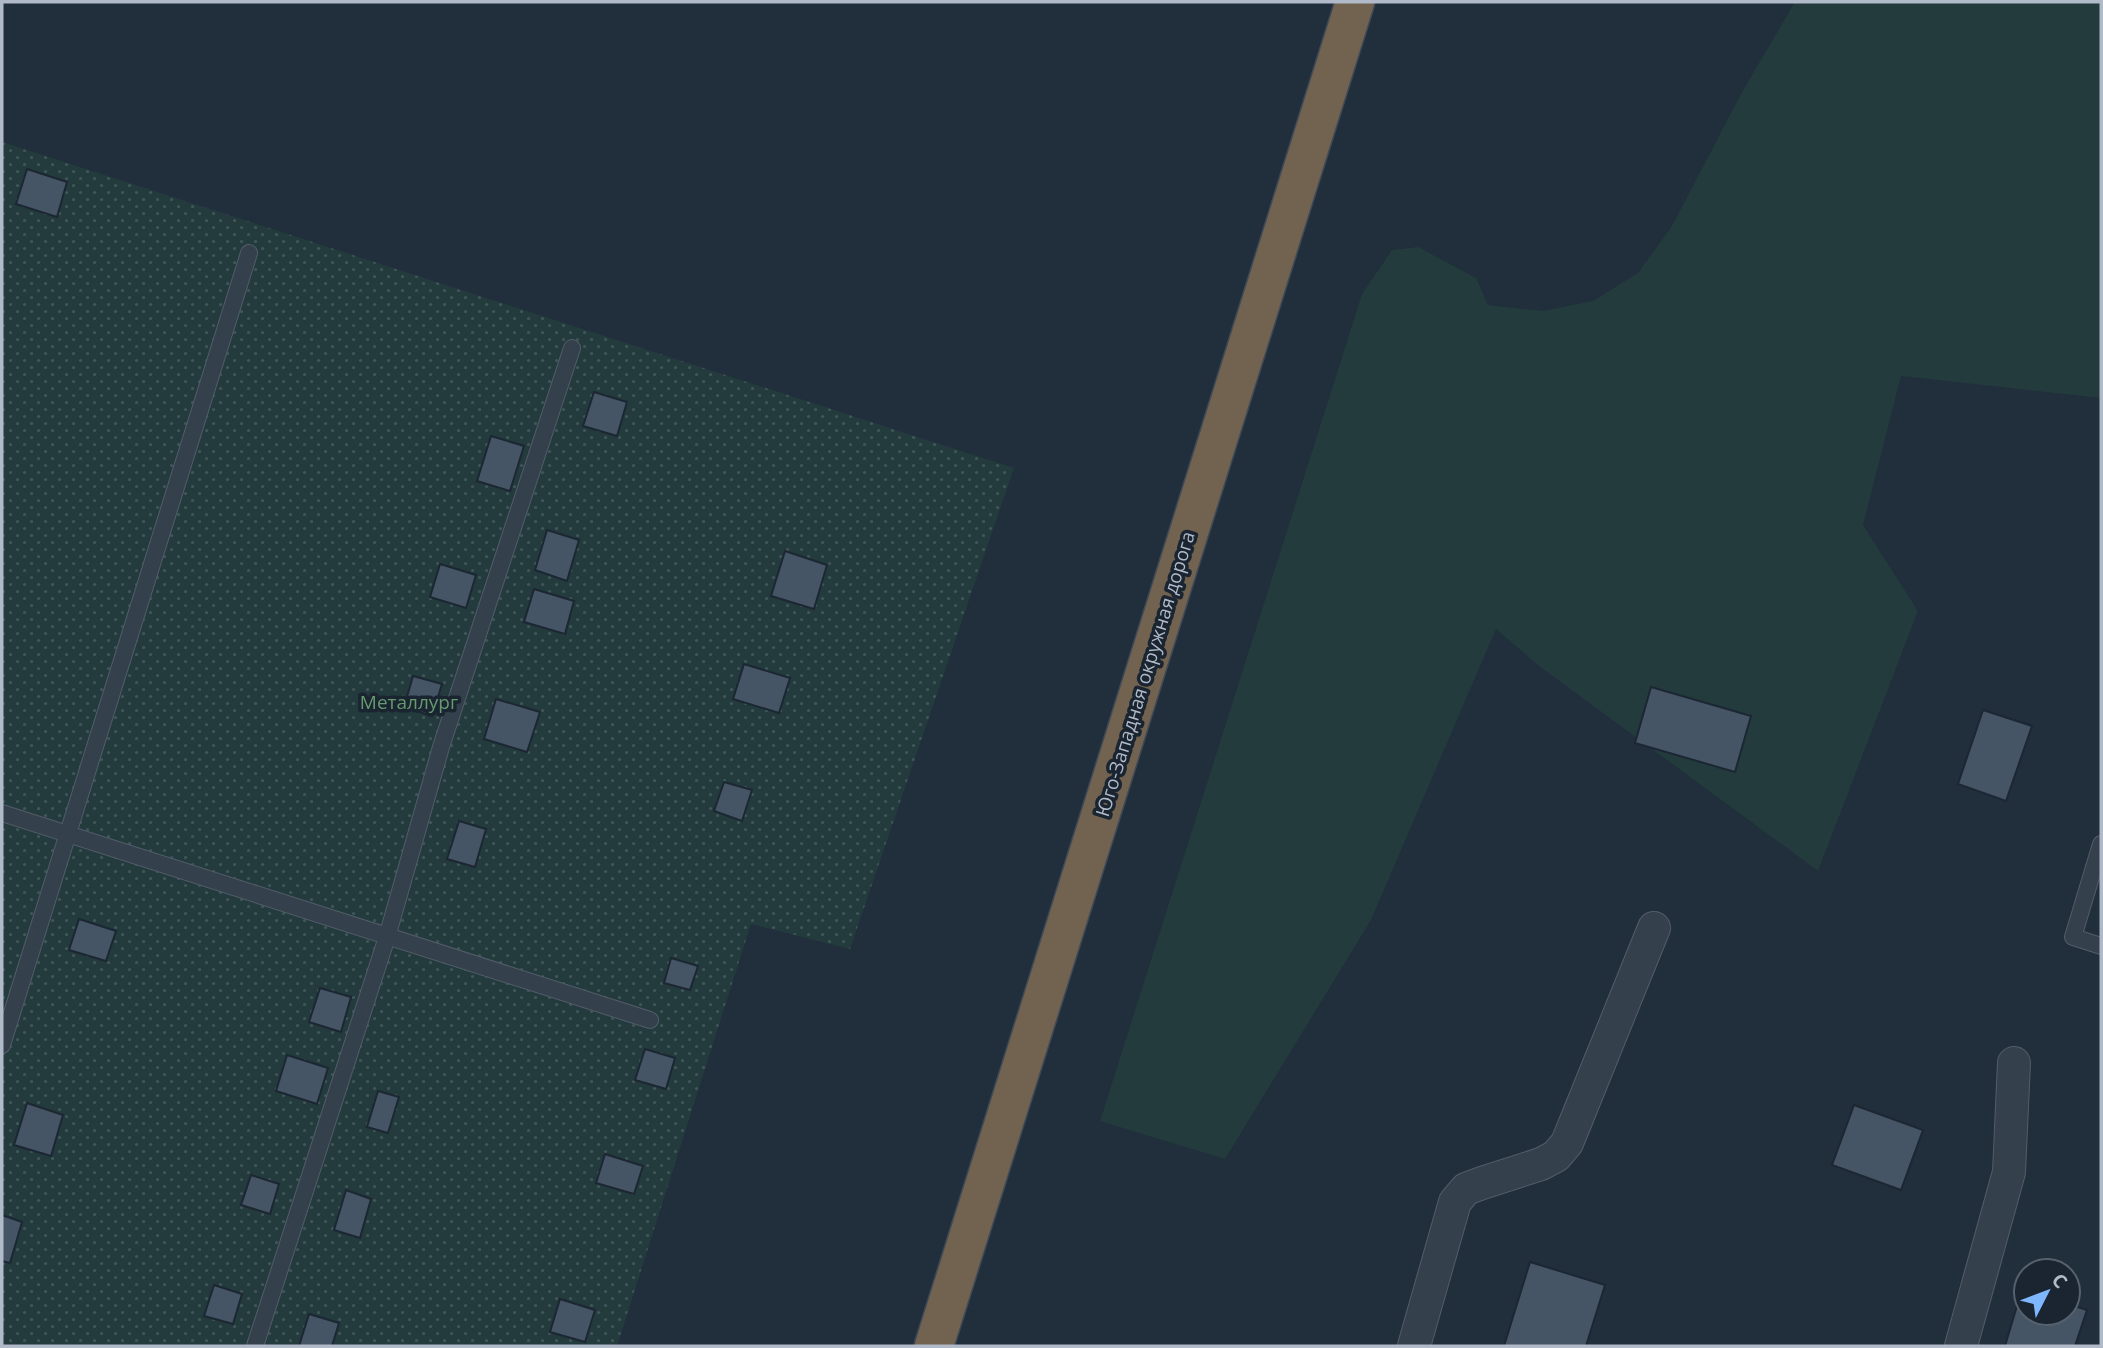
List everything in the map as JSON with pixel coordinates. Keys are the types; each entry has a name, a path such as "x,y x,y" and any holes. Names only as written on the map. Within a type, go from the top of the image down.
{"highway":[{"name":"Юго-Западная окружная дорога","path":"934,1346 1355,2"}],"street":[{"path":"1414,1346 1455,1202 1466,1189 1541,1164 1556,1156 1567,1143 1654,928"},
{"path":"1961,1346 2009,1172 2014,1063"}],"lane":[{"path":"2,1045 249,253"},
{"path":"255,1346 387,937 441,747 572,348"},
{"path":"2,813 650,1020"},
{"path":"2101,844 2073,937 2101,946"}],"green space":[{"path":"1795,2 2101,2 2101,398 1901,376 1863,525 1918,611 1818,871 1539,666 1496,629 1371,920 1225,1159 1100,1121 1362,294 1392,250 1418,247 1476,278 1488,305 1543,311 1593,301 1638,273 1672,226 1742,92"},
{"name":"Металлург","path":"2,142 1014,468 850,949 751,924 617,1346 2,1346"}],"building":[{"path":"27,169 67,182 57,217 16,204"},
{"path":"594,392 627,402 617,436 583,426"},
{"path":"491,436 524,446 510,491 477,481"},
{"path":"547,530 579,540 567,581 535,570"},
{"path":"785,551 827,565 814,609 771,596"},
{"path":"440,564 476,575 466,608 430,597"},
{"path":"534,589 574,601 565,634 524,622"},
{"path":"744,664 790,678 779,713 733,699"},
{"path":"413,676 442,684 432,716 404,707"},
{"path":"1651,687 1751,716 1735,772 1635,743"},
{"path":"496,699 540,712 527,752 484,739"},
{"path":"1983,710 2032,726 2006,801 1958,784"},
{"path":"724,782 752,790 742,821 714,811"},
{"path":"459,821 486,829 475,867 447,859"},
{"path":"79,919 116,931 106,961 69,950"},
{"path":"671,958 698,966 690,990 664,983"},
{"path":"320,988 351,997 341,1032 309,1022"},
{"path":"645,1049 675,1058 666,1089 635,1080"},
{"path":"287,1055 328,1068 317,1104 276,1091"},
{"path":"378,1091 399,1097 388,1133 367,1127"},
{"path":"27,1103 63,1115 51,1156 14,1145"},
{"path":"1854,1105 1923,1130 1901,1190 1832,1165"},
{"path":"605,1154 643,1166 634,1194 596,1183"},
{"path":"251,1175 279,1184 270,1214 241,1205"},
{"path":"346,1190 371,1199 360,1238 334,1230"},
{"path":"2,1215 22,1222 10,1263 2,1261"},
{"path":"1530,1262 1605,1285 1586,1346 1504,1346"},
{"path":"214,1285 242,1294 233,1324 204,1316"},
{"path":"560,1299 595,1310 585,1342 550,1332"},
{"path":"2082,1308 2087,1310 2082,1325"},
{"path":"309,1314 339,1323 332,1346 299,1346"},
{"path":"2012,1323 2012,1327 2081,1327 2075,1346 2005,1346"}]}
